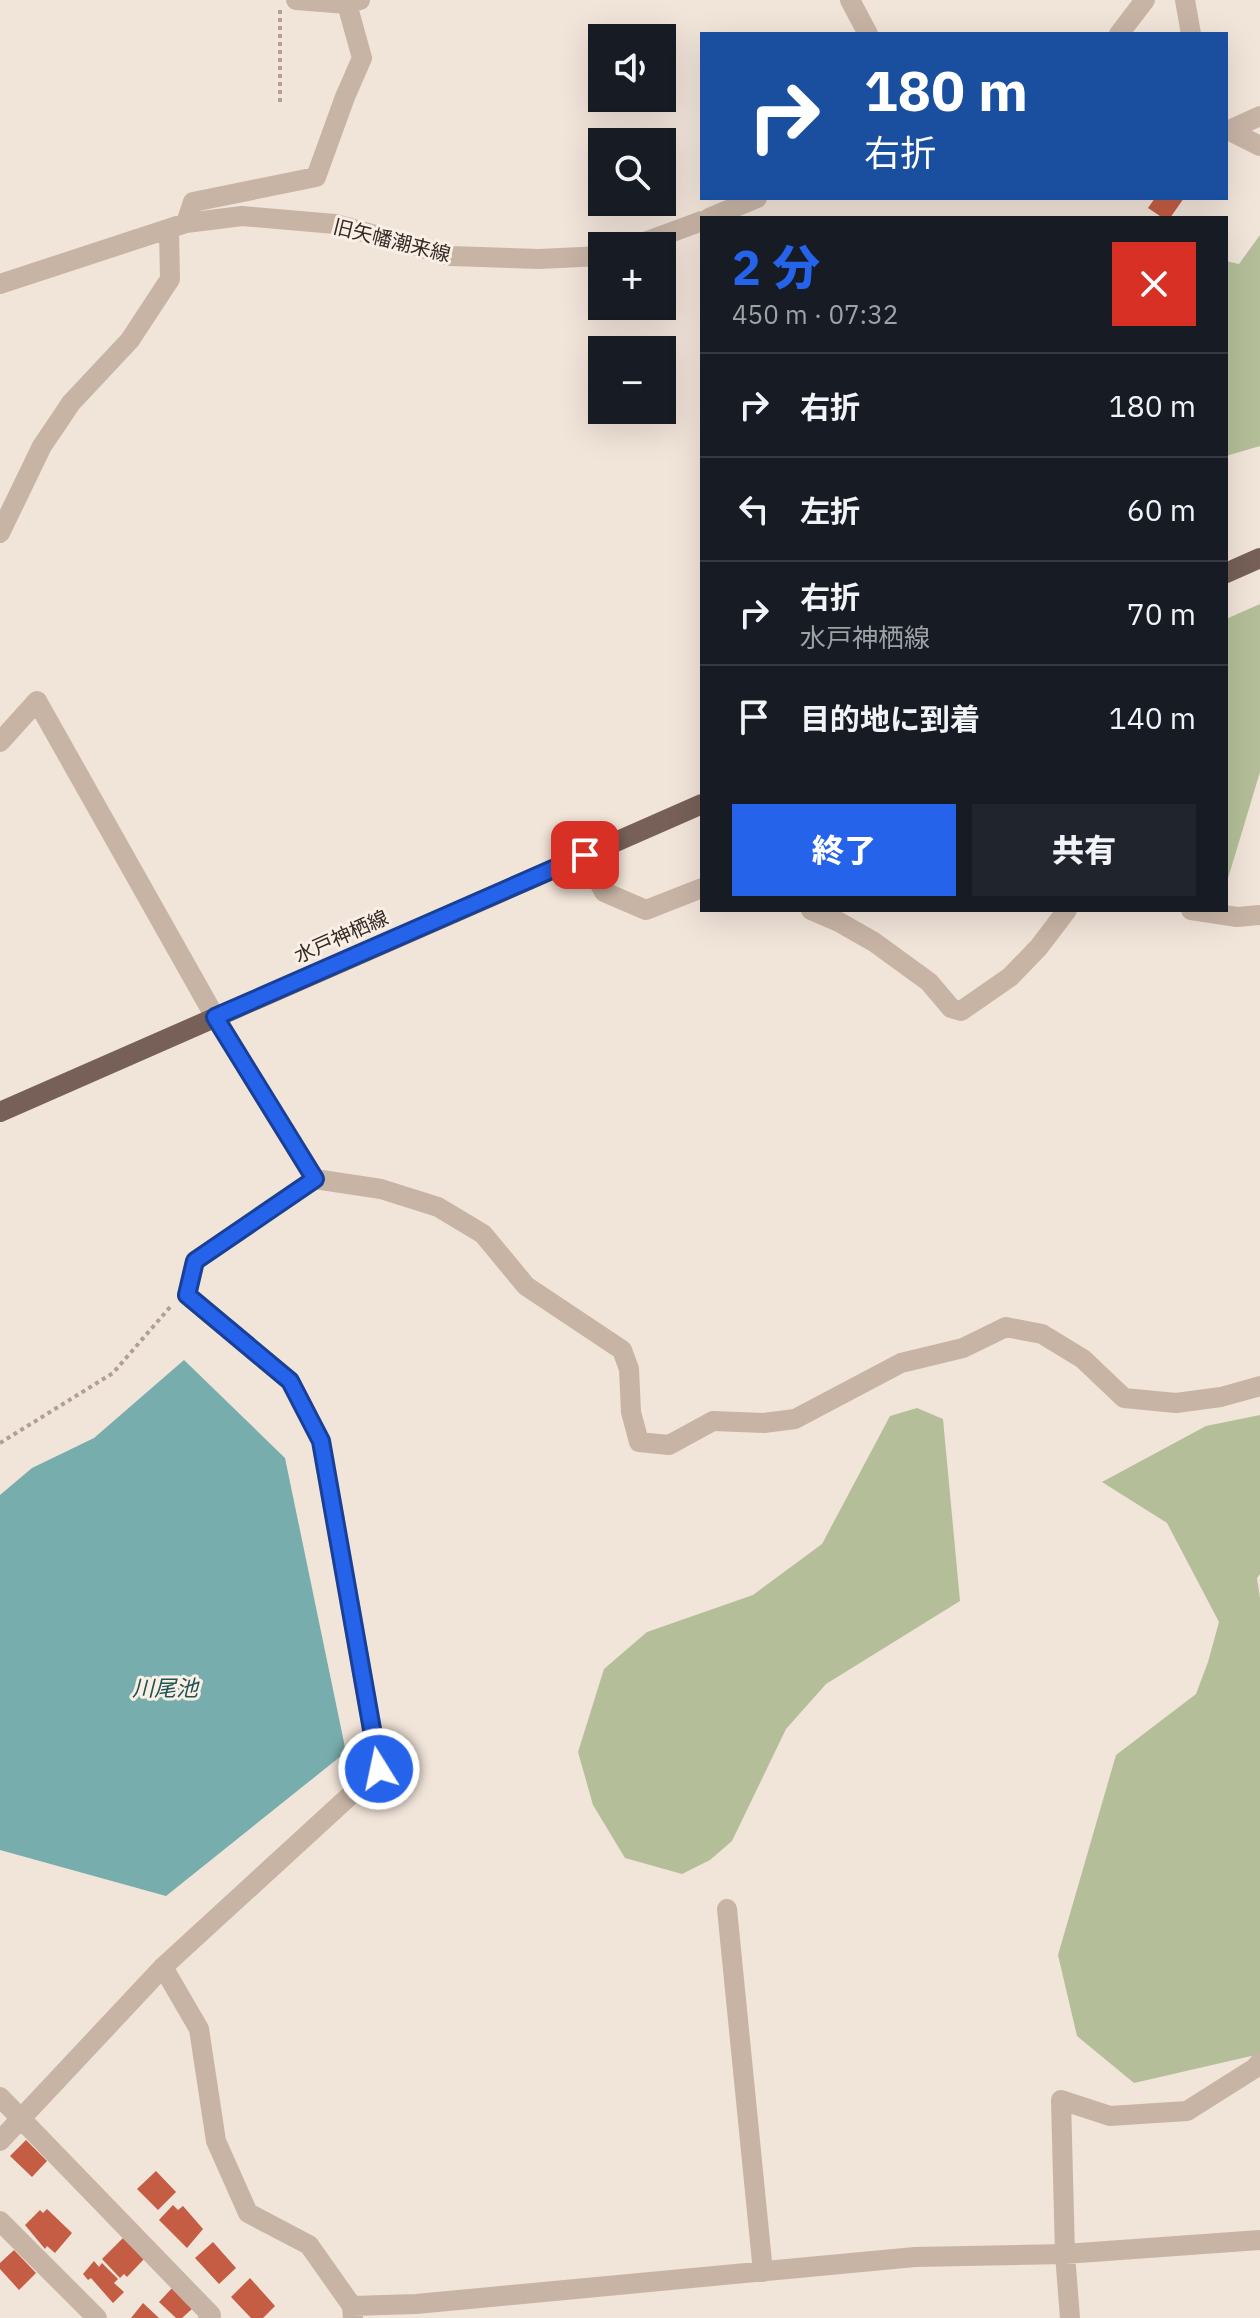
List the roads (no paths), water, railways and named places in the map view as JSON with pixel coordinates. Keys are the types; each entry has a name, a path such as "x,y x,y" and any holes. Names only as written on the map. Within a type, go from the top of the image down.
{"main road":[{"path":"1228,572 1260,558"},
{"name":"水戸神栖線","path":"0,1112 700,805"}],"street":[{"path":"0,533 48,437 71,403 130,340 170,279 177,226 193,202 316,177 362,58 353,2 296,0"},
{"path":"850,0 867,32"},
{"path":"1121,32 1145,0"},
{"path":"1185,0 1191,32"},
{"path":"1228,129 1260,116"},
{"path":"1228,130 1260,146"},
{"path":"714,216 752,200"},
{"name":"旧矢幡潮来線","path":"0,284 177,226 242,216 335,224 451,256 539,259 588,257"},
{"path":"672,232 700,222"},
{"path":"0,742 37,701 215,1017 315,1179"},
{"path":"585,855 604,892 646,910 700,889"},
{"path":"816,912 874,942 929,982 951,1008 961,1011 1010,977 1039,947 1065,912"},
{"path":"1204,912 1237,917 1260,915"},
{"path":"0,2141 163,1967 379,1769 321,1441 290,1381 187,1295 195,1261 315,1179 381,1189 438,1207 483,1234 526,1286 622,1350 629,1369 631,1412 639,1442 669,1445 713,1421 764,1423 795,1419 901,1363 963,1348 1006,1327 1042,1334 1083,1359 1124,1398 1176,1403 1221,1397 1260,1386"},
{"path":"727,1909 763,2272"},
{"path":"163,1967 199,2029 216,2141 248,2213 309,2245 352,2312 915,2257 1065,2254 1260,2240"},
{"path":"1070,2318 1061,2100 1110,2116 1187,2111 1260,2062"},
{"path":"0,2097 211,2315 208,2318"},
{"path":"0,2221 97,2318"}],"water":[{"name":"川尾池","path":"184,1360 285,1458 346,1752 166,1896 0,1850 0,1495 32,1468 94,1438"}]}
